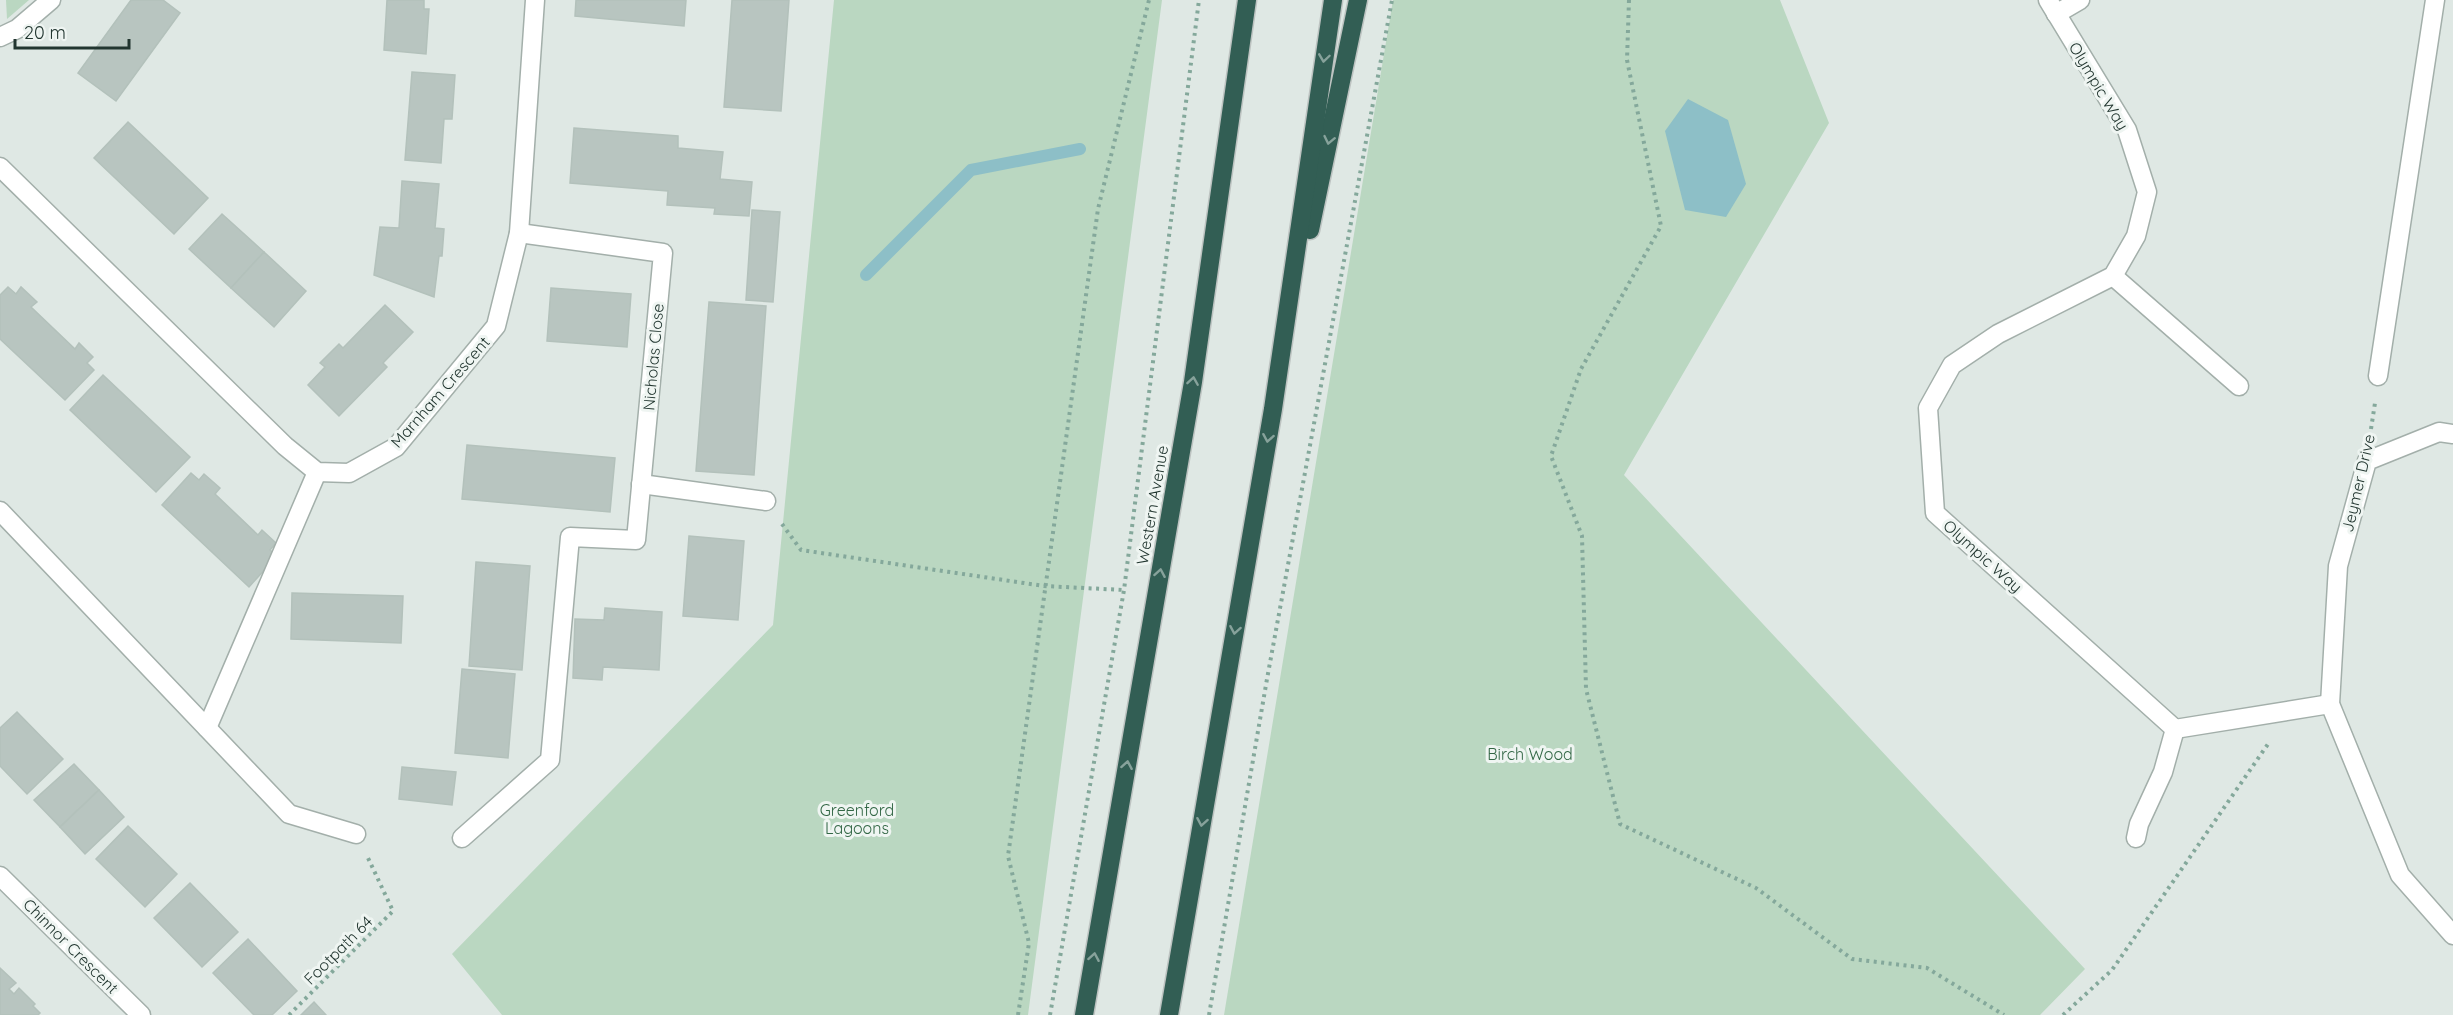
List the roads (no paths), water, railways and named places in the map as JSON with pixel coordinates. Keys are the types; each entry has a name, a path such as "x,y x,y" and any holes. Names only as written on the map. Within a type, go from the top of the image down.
{"highway":[{"name":"Western Avenue","path":"1084,1015 1193,382 1247,0"},
{"path":"1169,1015 1273,409 1333,0"},
{"path":"1273,409 1358,0"}],"street":[{"path":"0,37 17,29 51,0"},
{"name":"Marnham Crescent","path":"317,472 349,473 396,447 496,326 519,233 535,0"},
{"path":"2052,7 2080,0"},
{"path":"2378,376 2435,0"},
{"name":"Olympic Way","path":"2052,7 2127,130 2147,192 2136,236 2113,276 1998,334 1952,364 1928,408 1935,513 2175,729"},
{"path":"0,167 285,446 317,472 207,728"},
{"name":"Nicholas Close","path":"462,838 550,760 570,537 636,540 663,253 519,233"},
{"path":"2113,276 2239,386"},
{"name":"Jeymer Drive","path":"2453,434 2439,432 2367,460 2338,566 2330,704 2400,875 2453,935"},
{"path":"641,483 766,501"},
{"path":"0,511 289,814 356,834"},
{"path":"2136,838 2139,824 2163,772 2175,729 2330,704"},
{"name":"Chinnor Crescent","path":"0,876 141,1015"}],"water":[{"path":"1688,99 1728,120 1746,184 1726,217 1685,210 1665,131"}],"waterway":[{"path":"866,275 971,170 1080,149"}],"park label":[{"name":"Birch Wood","path":"1530,754"},
{"name":"Greenford Lagoons","path":"857,819"}]}
